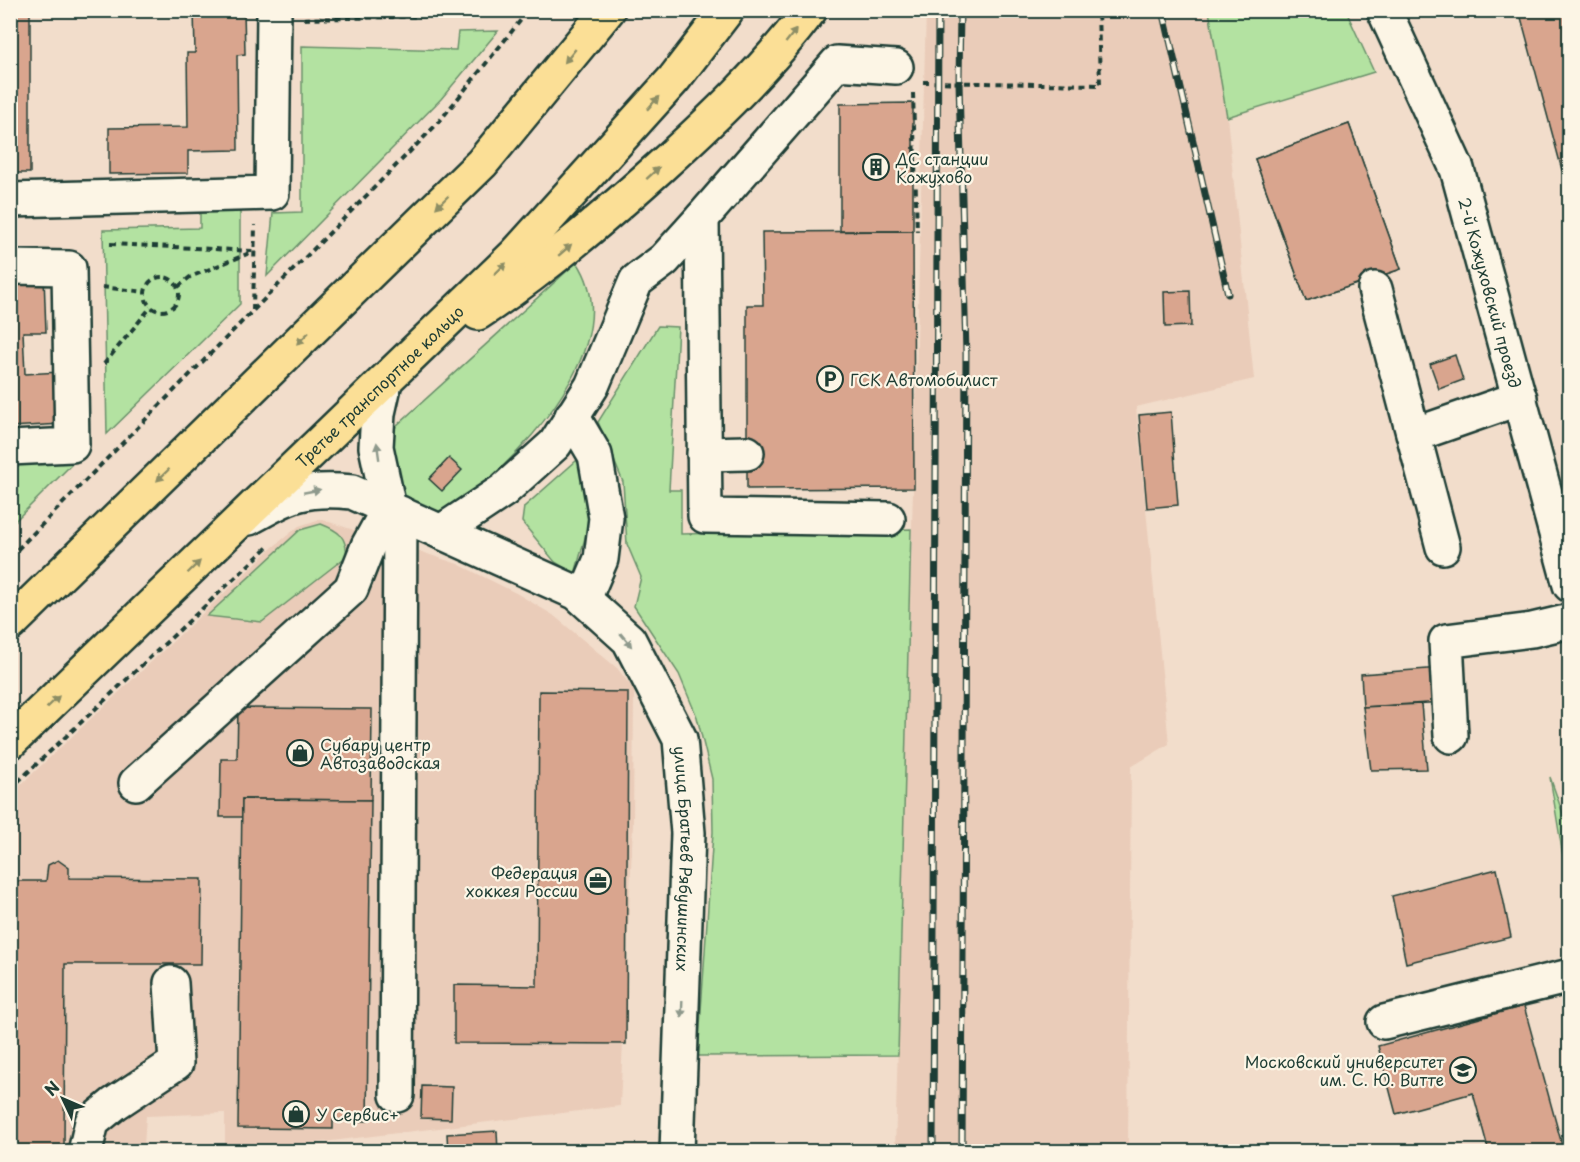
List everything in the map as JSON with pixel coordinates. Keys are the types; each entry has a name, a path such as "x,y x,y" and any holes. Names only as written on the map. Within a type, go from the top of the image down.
{"main road":[{"path":"10,624 482,163 608,10"},
{"name":"Третье транспортное кольцо","path":"10,742 240,523 515,255 674,79 728,10"},
{"path":"413,354 556,258 610,212 712,120 787,41 810,10"}],"street":[{"name":"2-й Кожуховский проезд","path":"1384,10 1457,169 1569,585"},
{"path":"10,200 272,193 274,15"},
{"path":"441,532 504,490 555,444 592,386 636,281 664,260 837,63 896,67"},
{"path":"702,218 705,516 888,519"},
{"path":"10,267 69,268 72,445 10,448"},
{"path":"1375,289 1443,547"},
{"path":"385,382 378,413 376,447 395,511 397,1095"},
{"path":"1414,435 1520,398"},
{"path":"572,416 595,455 606,518 601,559 584,599"},
{"path":"704,454 747,453"},
{"name":"улица Братьев Рябушинских","path":"240,523 290,495 321,489 352,492 577,593 629,640 680,739 688,833 677,1152"},
{"path":"136,783 351,589 368,546 395,511"},
{"path":"1451,736 1446,641 1532,630 1569,621"},
{"path":"1384,1022 1569,976"},
{"path":"85,1152 92,1122 114,1104 176,1063 171,983"}],"path":[{"path":"917,232 913,83 937,81 1100,85 1098,10"},
{"path":"274,15 527,12"},
{"path":"10,557 438,123 527,12"},
{"path":"253,311 256,193"},
{"path":"110,244 255,251"},
{"path":"178,287 190,277 255,251"},
{"path":"160,277 170,279 178,287 178,298 172,308 162,311 151,307 145,292 150,282 160,277"},
{"path":"69,289 112,286 145,292"},
{"path":"70,368 101,367 151,307"},
{"path":"10,789 278,538"}],"shaded area":[{"path":"926,11 1209,11 1227,117 1254,379 1136,407 1169,744 1131,767 1128,1151 895,1152"},
{"path":"320,519 458,564 516,593 553,615 617,668 634,690 633,825 620,1106 240,1152 225,1151 225,1113 146,1116 144,1146 101,1145 100,1152 11,1152 11,794 273,547 299,526"}],"green space":[{"path":"1209,11 1346,11 1374,72 1227,117"},
{"path":"498,31 441,99 267,276 273,213 302,212 302,46 456,50 458,32"},
{"path":"200,208 240,208 240,304 107,434 103,230 200,228"},
{"path":"577,262 589,290 591,320 584,350 571,380 532,435 468,499 448,510 418,511 400,490 391,473 389,453 396,426"},
{"path":"658,326 678,327 669,490 681,490 681,534 911,529 898,1055 698,1056 713,832 712,779 697,717 679,674 634,606 641,577 627,544 623,482 598,422"},
{"path":"576,461 583,466 590,520 575,574 555,562 522,522 524,507"},
{"path":"73,463 11,525 11,464"},
{"path":"321,524 340,535 345,544 347,556 262,622 207,616 300,530"},
{"path":"1550,777 1569,831 1569,893"}],"building":[{"path":"10,10 30,10 30,173 10,173"},
{"path":"194,10 244,10 245,54 237,55 238,150 188,151 188,173 109,174 109,128 188,127 187,53 195,53"},
{"path":"1519,10 1570,10 1570,168 1562,170"},
{"name":"ДС станции Кожухово","path":"913,103 913,231 840,231 840,104"},
{"path":"1349,124 1401,269 1306,301 1255,159"},
{"path":"1349,124 1401,269 1306,301 1255,159"},
{"name":"ГСК Автомобилист","path":"913,231 914,488 747,489 747,305 763,305 762,232"},
{"path":"44,277 46,332 23,332 25,374 60,372 62,424 10,427 10,278"},
{"path":"1190,291 1191,326 1165,327 1164,292"},
{"path":"1455,355 1463,380 1439,389 1430,364"},
{"path":"1171,412 1178,505 1147,508 1139,415"},
{"path":"449,458 462,470 442,491 429,479"},
{"path":"1441,668 1444,702 1363,707 1361,674"},
{"path":"539,691 628,692 626,1044 454,1043 454,985 537,986"},
{"path":"1421,704 1427,769 1371,770 1363,707"},
{"path":"238,708 372,709 371,800 242,799 242,817 220,817 221,759 237,759"},
{"path":"242,799 371,800 367,1121 333,1120 333,1129 238,1128"},
{"path":"58,860 69,868 69,878 202,879 201,964 65,964 64,1149 10,1149 10,881 46,881 48,865"},
{"path":"1497,869 1511,937 1406,963 1392,896"},
{"name":"Московский университет им. С. Ю. Витте","path":"1524,1006 1564,1152 1489,1152 1473,1093 1396,1114 1378,1046"},
{"path":"422,1086 452,1087 451,1119 421,1118"},
{"path":"497,1131 498,1152 448,1152 447,1134"}],"railway":[{"path":"933,1152 938,10"},
{"path":"960,10 959,82 966,354 962,1152"},
{"path":"1163,10 1228,294"}],"place":[{"name":"ДС станции Кожухово","path":"876,167"},
{"name":"ГСК Автомобилист","path":"830,379"},
{"name":"Субару центр Автозаводская","path":"300,753"},
{"name":"Федерация хоккея России","path":"598,881"},
{"name":"Московский университет им. С. Ю. Витте","path":"1463,1070"},
{"name":"У Сервис+","path":"296,1114"}]}
